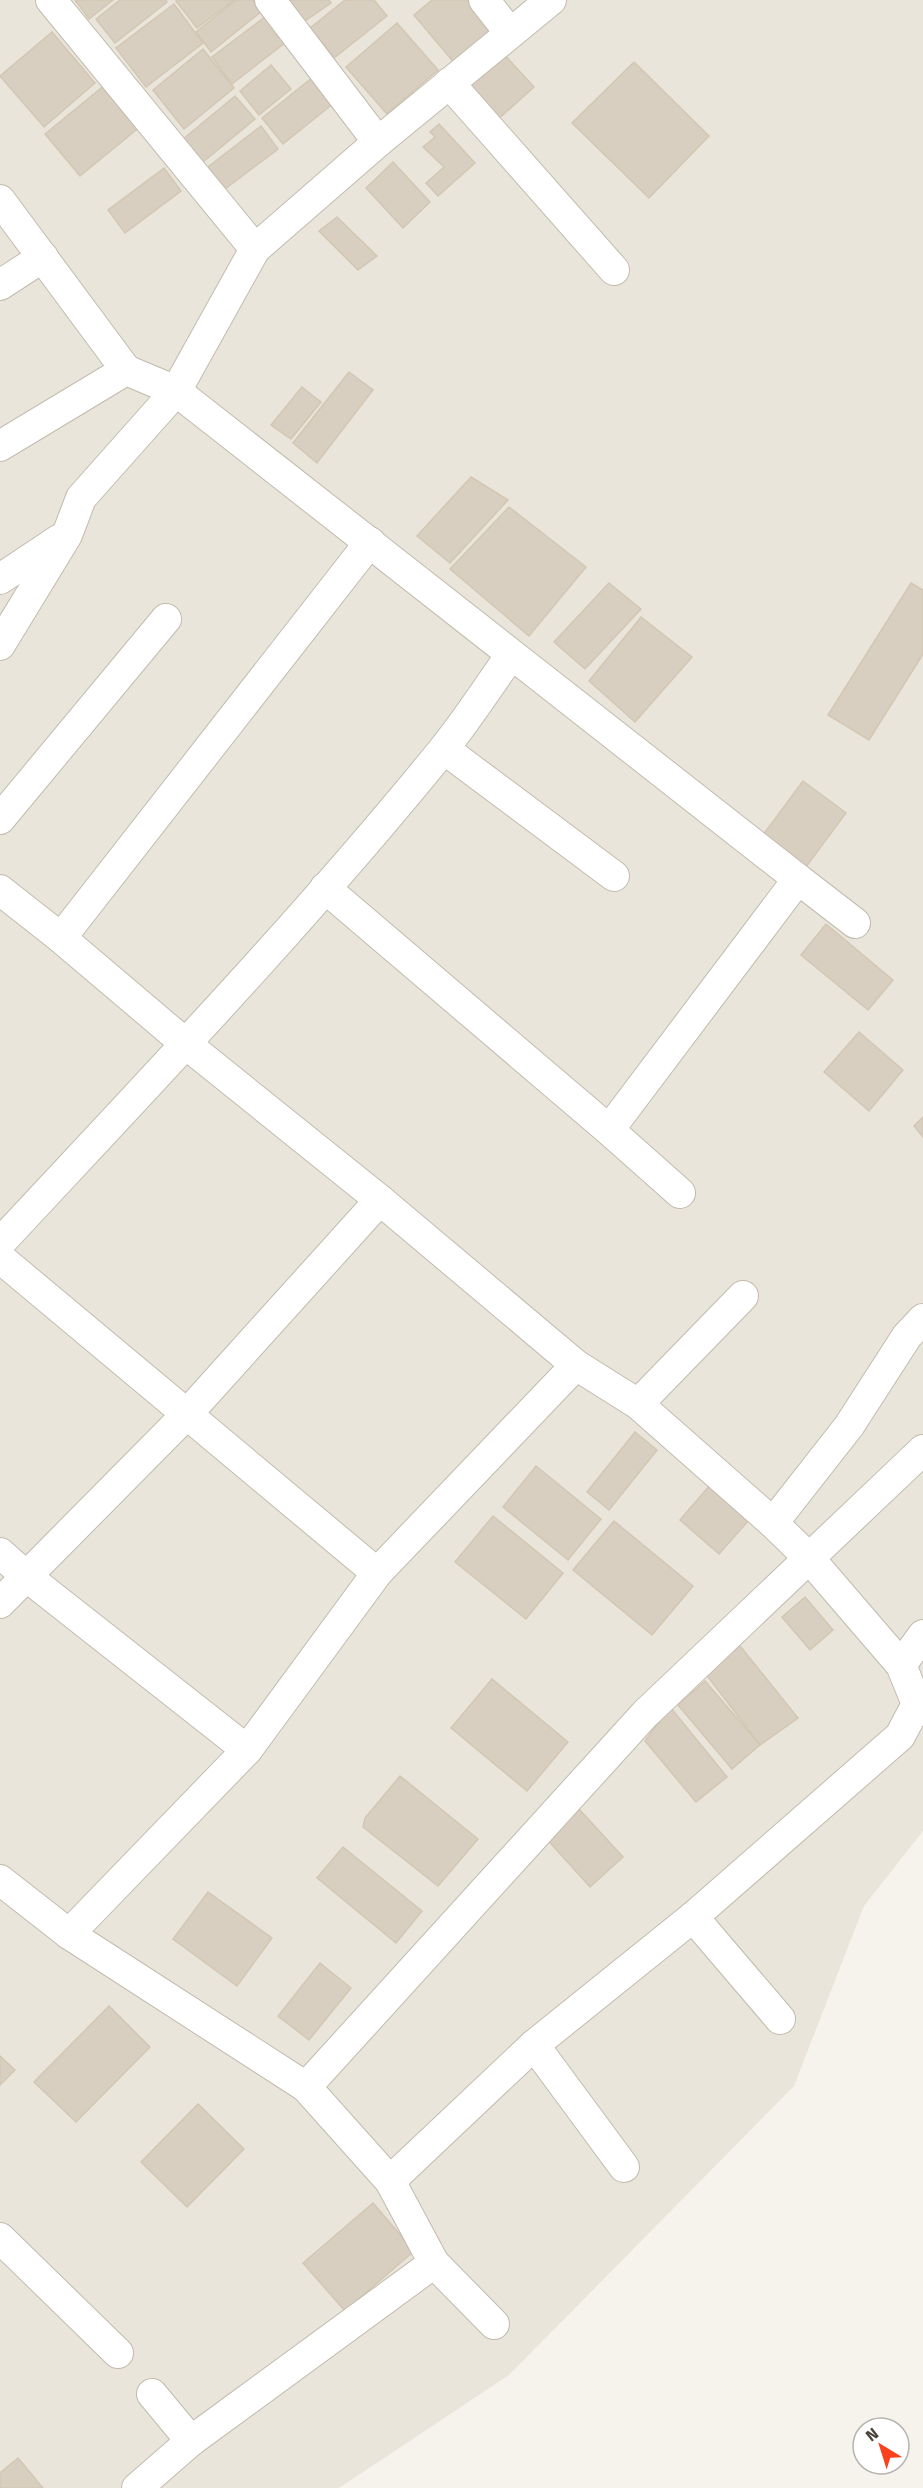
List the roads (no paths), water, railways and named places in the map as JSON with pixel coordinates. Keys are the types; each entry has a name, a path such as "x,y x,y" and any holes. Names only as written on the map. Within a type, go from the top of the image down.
{"street":[{"path":"51,0 255,249"},
{"path":"270,0 378,142"},
{"path":"484,0 510,33"},
{"path":"0,645 66,535 81,498 176,392 255,249 378,142 551,0"},
{"path":"449,83 614,270"},
{"path":"0,200 126,370 176,392 855,923"},
{"path":"0,285 43,257"},
{"path":"0,446 126,370"},
{"path":"0,579 66,535"},
{"path":"61,938 370,542"},
{"path":"0,819 166,619"},
{"path":"0,1243 186,1044 325,888 444,749 511,655"},
{"path":"444,749 614,876"},
{"path":"609,1130 798,879"},
{"path":"325,888 609,1130 680,1194"},
{"path":"0,890 380,1200 576,1365 638,1404 773,1523 808,1558 901,1665 917,1704 900,1736 693,1917 534,2045 390,2181"},
{"path":"0,1602 187,1414 380,1200"},
{"path":"0,1258 377,1573"},
{"path":"638,1404 743,1296"},
{"path":"773,1523 849,1426 907,1336 923,1319"},
{"path":"69,1934 247,1750 377,1573 576,1365"},
{"path":"306,2087 645,1714 923,1450"},
{"path":"0,1552 26,1576 247,1750"},
{"path":"901,1665 923,1635"},
{"path":"0,1880 69,1934 306,2087 390,2181 434,2264 494,2324"},
{"path":"693,1917 780,2019"},
{"path":"534,2045 624,2167"},
{"path":"0,2238 118,2353"},
{"path":"137,2488 191,2441 434,2264"},
{"path":"152,2394 191,2441"}]}
